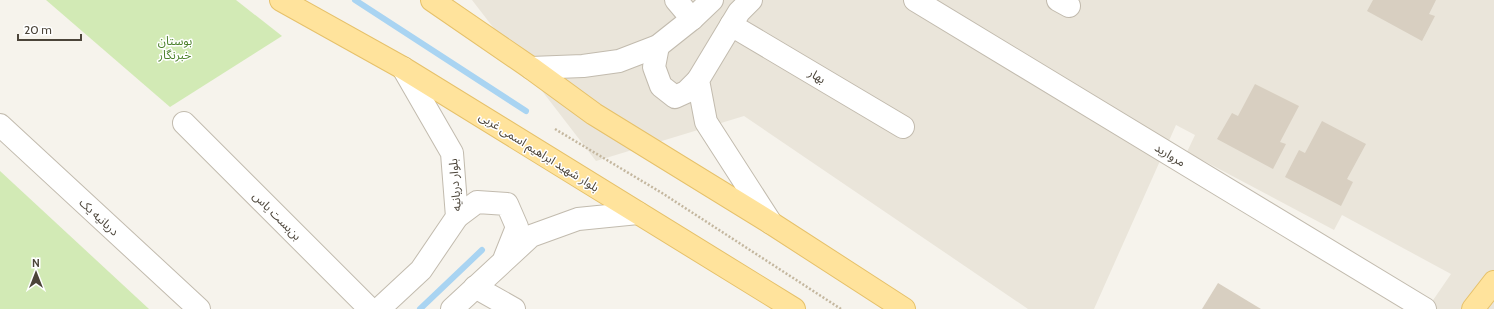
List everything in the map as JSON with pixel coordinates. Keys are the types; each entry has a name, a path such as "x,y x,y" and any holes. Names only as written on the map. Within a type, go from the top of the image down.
{"main road":[{"name":"بلوار شهید ابراهیم اسمی غربی","path":"281,0 403,68 794,309"},
{"path":"432,0 531,68 594,114 771,223 904,309"},
{"path":"1473,309 1494,282"}],"street":[{"path":"676,0 692,19"},
{"path":"531,68 583,66 619,61 658,46 692,19 712,0"},
{"name":"مروارید","path":"915,0 1425,309"},
{"path":"658,46 654,67 660,86 675,97 686,92 698,80 740,12"},
{"name":"بهار","path":"740,12 903,127"},
{"name":"بلوار دریانیه","path":"379,309 421,270 457,217 452,152 403,68"},
{"path":"698,80 706,122 771,223"},
{"name":"بن‌بست یاس","path":"184,123 370,309"},
{"name":"دریانیه یک","path":"0,125 199,309"},
{"path":"457,217 477,202 507,204 516,227 503,262"},
{"path":"452,309 531,236 578,219 638,213"},
{"path":"476,287 514,309"}],"path":[{"path":"555,129 662,193 841,309"}],"shaded area":[{"path":"472,0 1494,0 1494,309 1427,309 1451,274 1342,215 1334,230 1187,152 1195,135 1176,125 1094,309 1028,309 744,116 596,161"}],"green space":[{"name":"بوستان خبرنگار","path":"46,0 236,0 282,36 170,107"},
{"path":"0,171 149,309 0,309"}],"building":[{"path":"1373,0 1436,0 1429,14 1435,16 1422,41 1367,11"},
{"path":"1255,84 1299,106 1280,142 1286,144 1273,169 1217,139 1232,113 1238,116"},
{"path":"1322,121 1366,144 1347,179 1353,182 1341,206 1285,177 1299,150 1305,153"},
{"path":"1218,283 1261,309 1202,309"}],"waterway":[{"path":"355,0 526,111"},
{"path":"420,309 482,250"}]}
